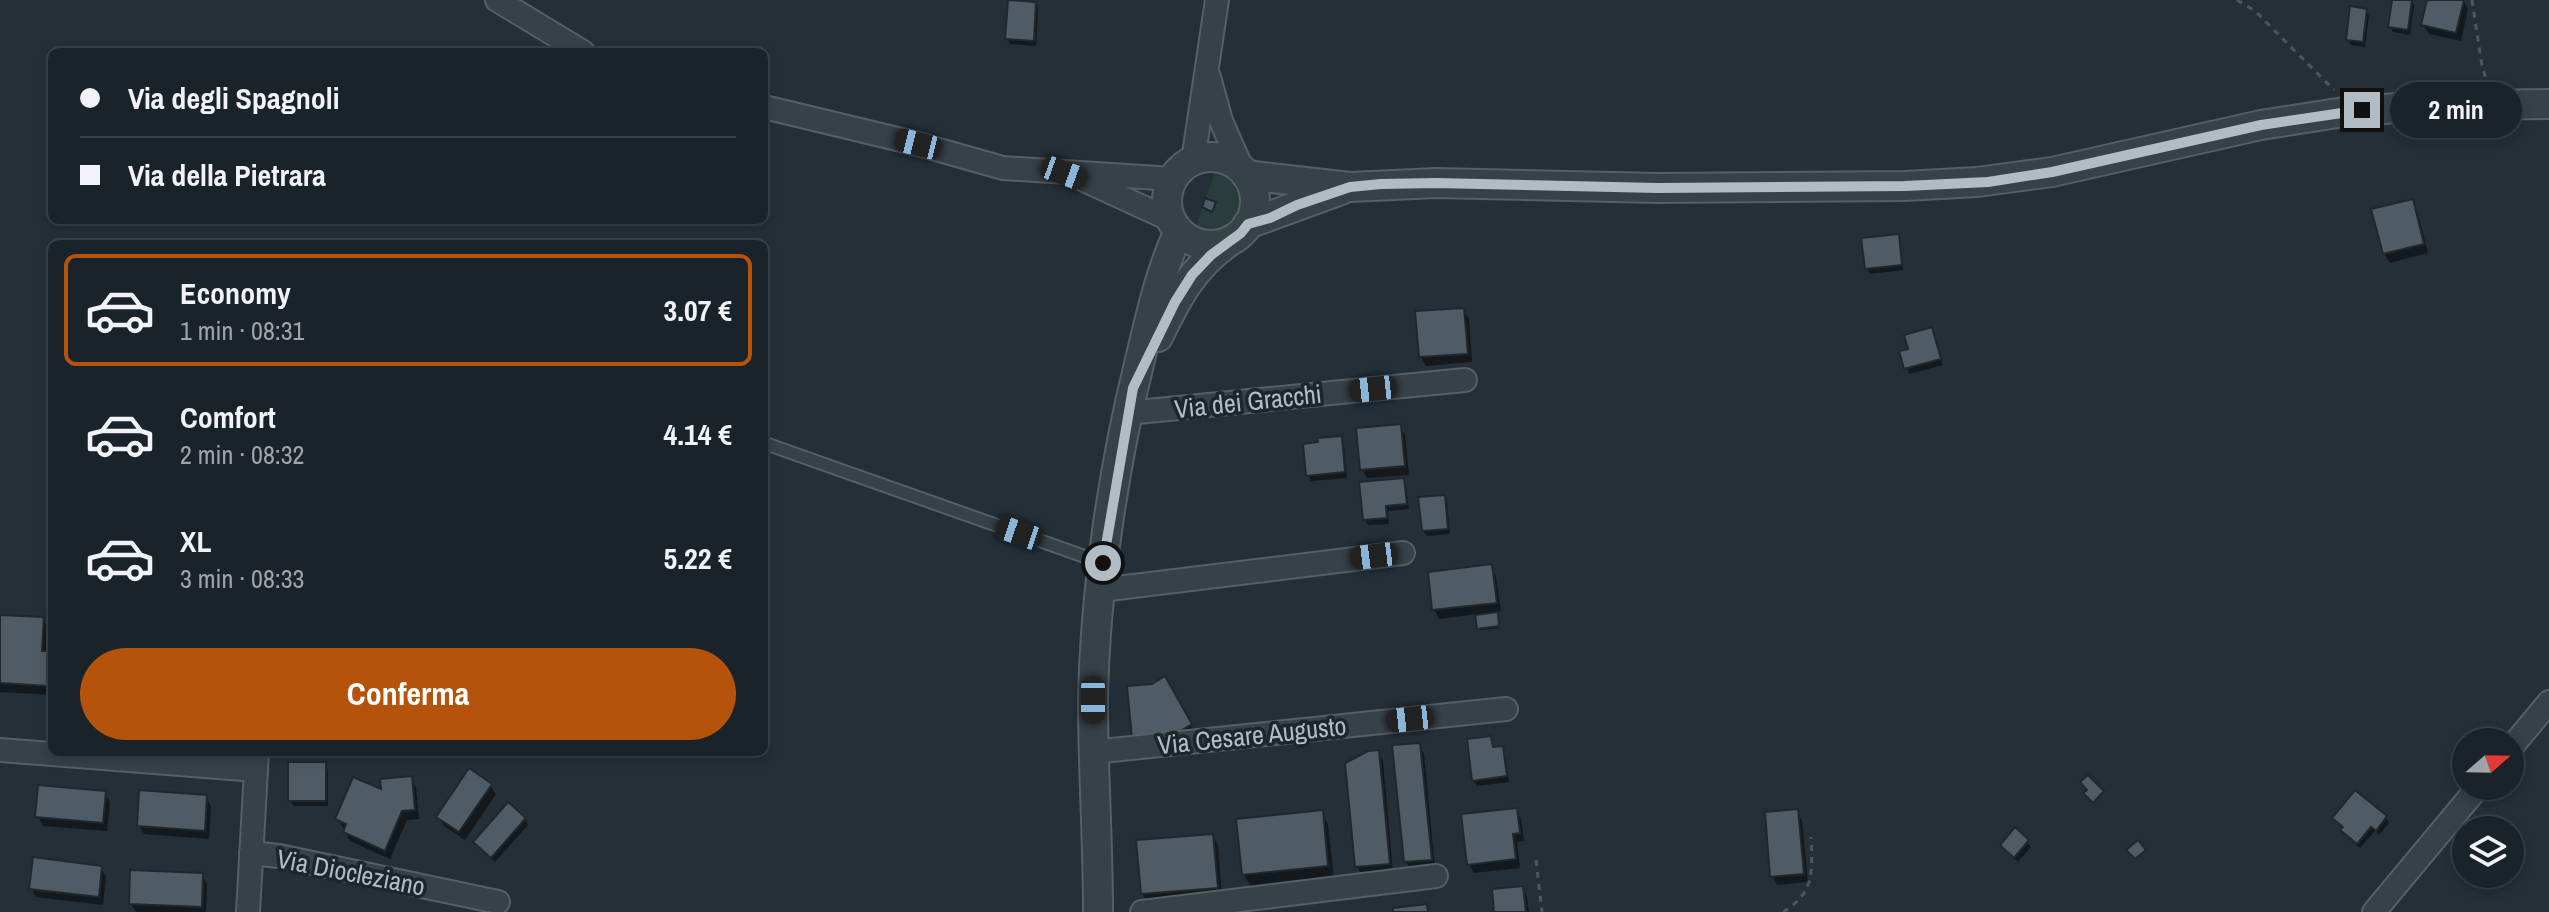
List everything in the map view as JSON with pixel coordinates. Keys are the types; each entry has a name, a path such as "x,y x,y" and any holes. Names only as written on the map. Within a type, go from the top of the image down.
{"street":[{"path":"497,0 576,48"},
{"path":"1098,912 1093,752 1095,663 1102,576 1130,400 1175,226 1167,197 1183,170 1207,64 1217,0"},
{"path":"1130,400 1175,302 1192,275 1240,232 1253,212 1255,200 1252,187 1221,121 1207,64"},
{"path":"768,108 1003,168 1064,173 1183,170 1214,157 1225,159 1244,173 1350,187 1436,183 1658,188 1905,186 1988,182 2044,174 2261,125 2344,112 2402,107 2549,104"},
{"path":"1064,173 1105,188 1175,226 1190,240 1204,245 1218,244 1350,187"},
{"name":"Via dei Gracchi","path":"1130,400 1465,380"},
{"path":"1102,576 1403,553"},
{"path":"2524,732 2549,702"},
{"name":"Via Cesare Augusto","path":"1093,752 1506,709"},
{"path":"0,750 48,752"},
{"path":"140,756 256,761 248,912"},
{"path":"2374,912 2467,800"},
{"name":"Via Diocleziano","path":"251,853 279,856 498,902"},
{"path":"1142,912 1436,876"}],"lane":[{"path":"768,445 1102,576"}],"path":[{"path":"2237,0 2255,11 2337,94 2344,112"},
{"path":"2472,0 2482,66 2494,105"},
{"path":"1783,912 1808,889 1812,869 1811,837"},
{"path":"1536,860 1542,912"}],"green space":[{"path":"1215,172 1229,180 1239,202 1231,224 1209,233 1195,229"}],"building":[{"path":"1008,0 1036,2 1034,41 1005,39"},
{"path":"2392,0 2412,0 2408,30 2388,27"},
{"path":"2427,0 2464,0 2456,33 2421,25"},
{"path":"2350,6 2367,9 2363,42 2346,40"},
{"path":"1205,198 1216,202 1212,212 1202,207"},
{"path":"2413,199 2424,244 2383,254 2371,209"},
{"path":"1899,234 1902,265 1865,269 1861,238"},
{"path":"1464,308 1468,354 1419,357 1415,311"},
{"path":"1932,327 1941,359 1904,369 1899,351 1908,349 1904,335"},
{"path":"1401,424 1405,466 1360,470 1356,428"},
{"path":"1342,436 1345,472 1306,476 1303,444 1318,442 1317,438"},
{"path":"1404,478 1407,504 1386,506 1387,518 1363,520 1359,482"},
{"path":"1445,495 1448,529 1422,531 1418,497"},
{"path":"1492,564 1497,603 1432,610 1428,572"},
{"path":"1498,612 1499,626 1477,629 1475,615"},
{"path":"0,615 44,617 42,651 48,651 48,686 0,683"},
{"path":"1165,676 1192,724 1177,733 1132,738 1127,686 1152,684"},
{"path":"1491,736 1493,747 1503,746 1507,776 1472,781 1467,739"},
{"path":"1420,743 1432,860 1404,862 1392,745"},
{"path":"1379,750 1390,864 1355,867 1345,763 1368,751"},
{"path":"288,762 326,762 326,801 288,801"},
{"path":"469,768 492,784 459,832 436,817"},
{"path":"2088,775 2104,791 2093,803 2083,793 2087,790 2080,782"},
{"path":"412,776 415,810 402,811 385,851 343,832 346,824 335,819 353,777 381,789 380,779"},
{"path":"38,785 106,791 103,823 35,817"},
{"path":"139,790 207,795 205,831 137,826"},
{"path":"2355,790 2387,816 2376,831 2371,827 2357,844 2340,830 2343,827 2332,818"},
{"path":"508,802 526,818 491,858 473,842"},
{"path":"1517,808 1520,833 1513,834 1516,859 1467,865 1461,814"},
{"path":"1798,809 1804,874 1770,877 1765,812"},
{"path":"1323,810 1328,866 1242,875 1236,819"},
{"path":"2015,827 2029,840 2014,858 2000,845"},
{"path":"1213,834 1218,888 1141,894 1136,840"},
{"path":"2138,840 2146,850 2135,859 2126,850"},
{"path":"33,857 102,866 99,897 29,889"},
{"path":"130,870 203,873 202,907 129,904"},
{"path":"1523,886 1526,912 1494,912 1492,889"},
{"path":"1427,904 1428,912 1393,912 1393,908"}],"route":[{"path":"1103,563 1133,388 1175,302 1192,275 1248,224 1297,205 1350,187 1381,184 1658,188 1905,186 1988,182 2052,172 2261,125 2362,110"}]}
